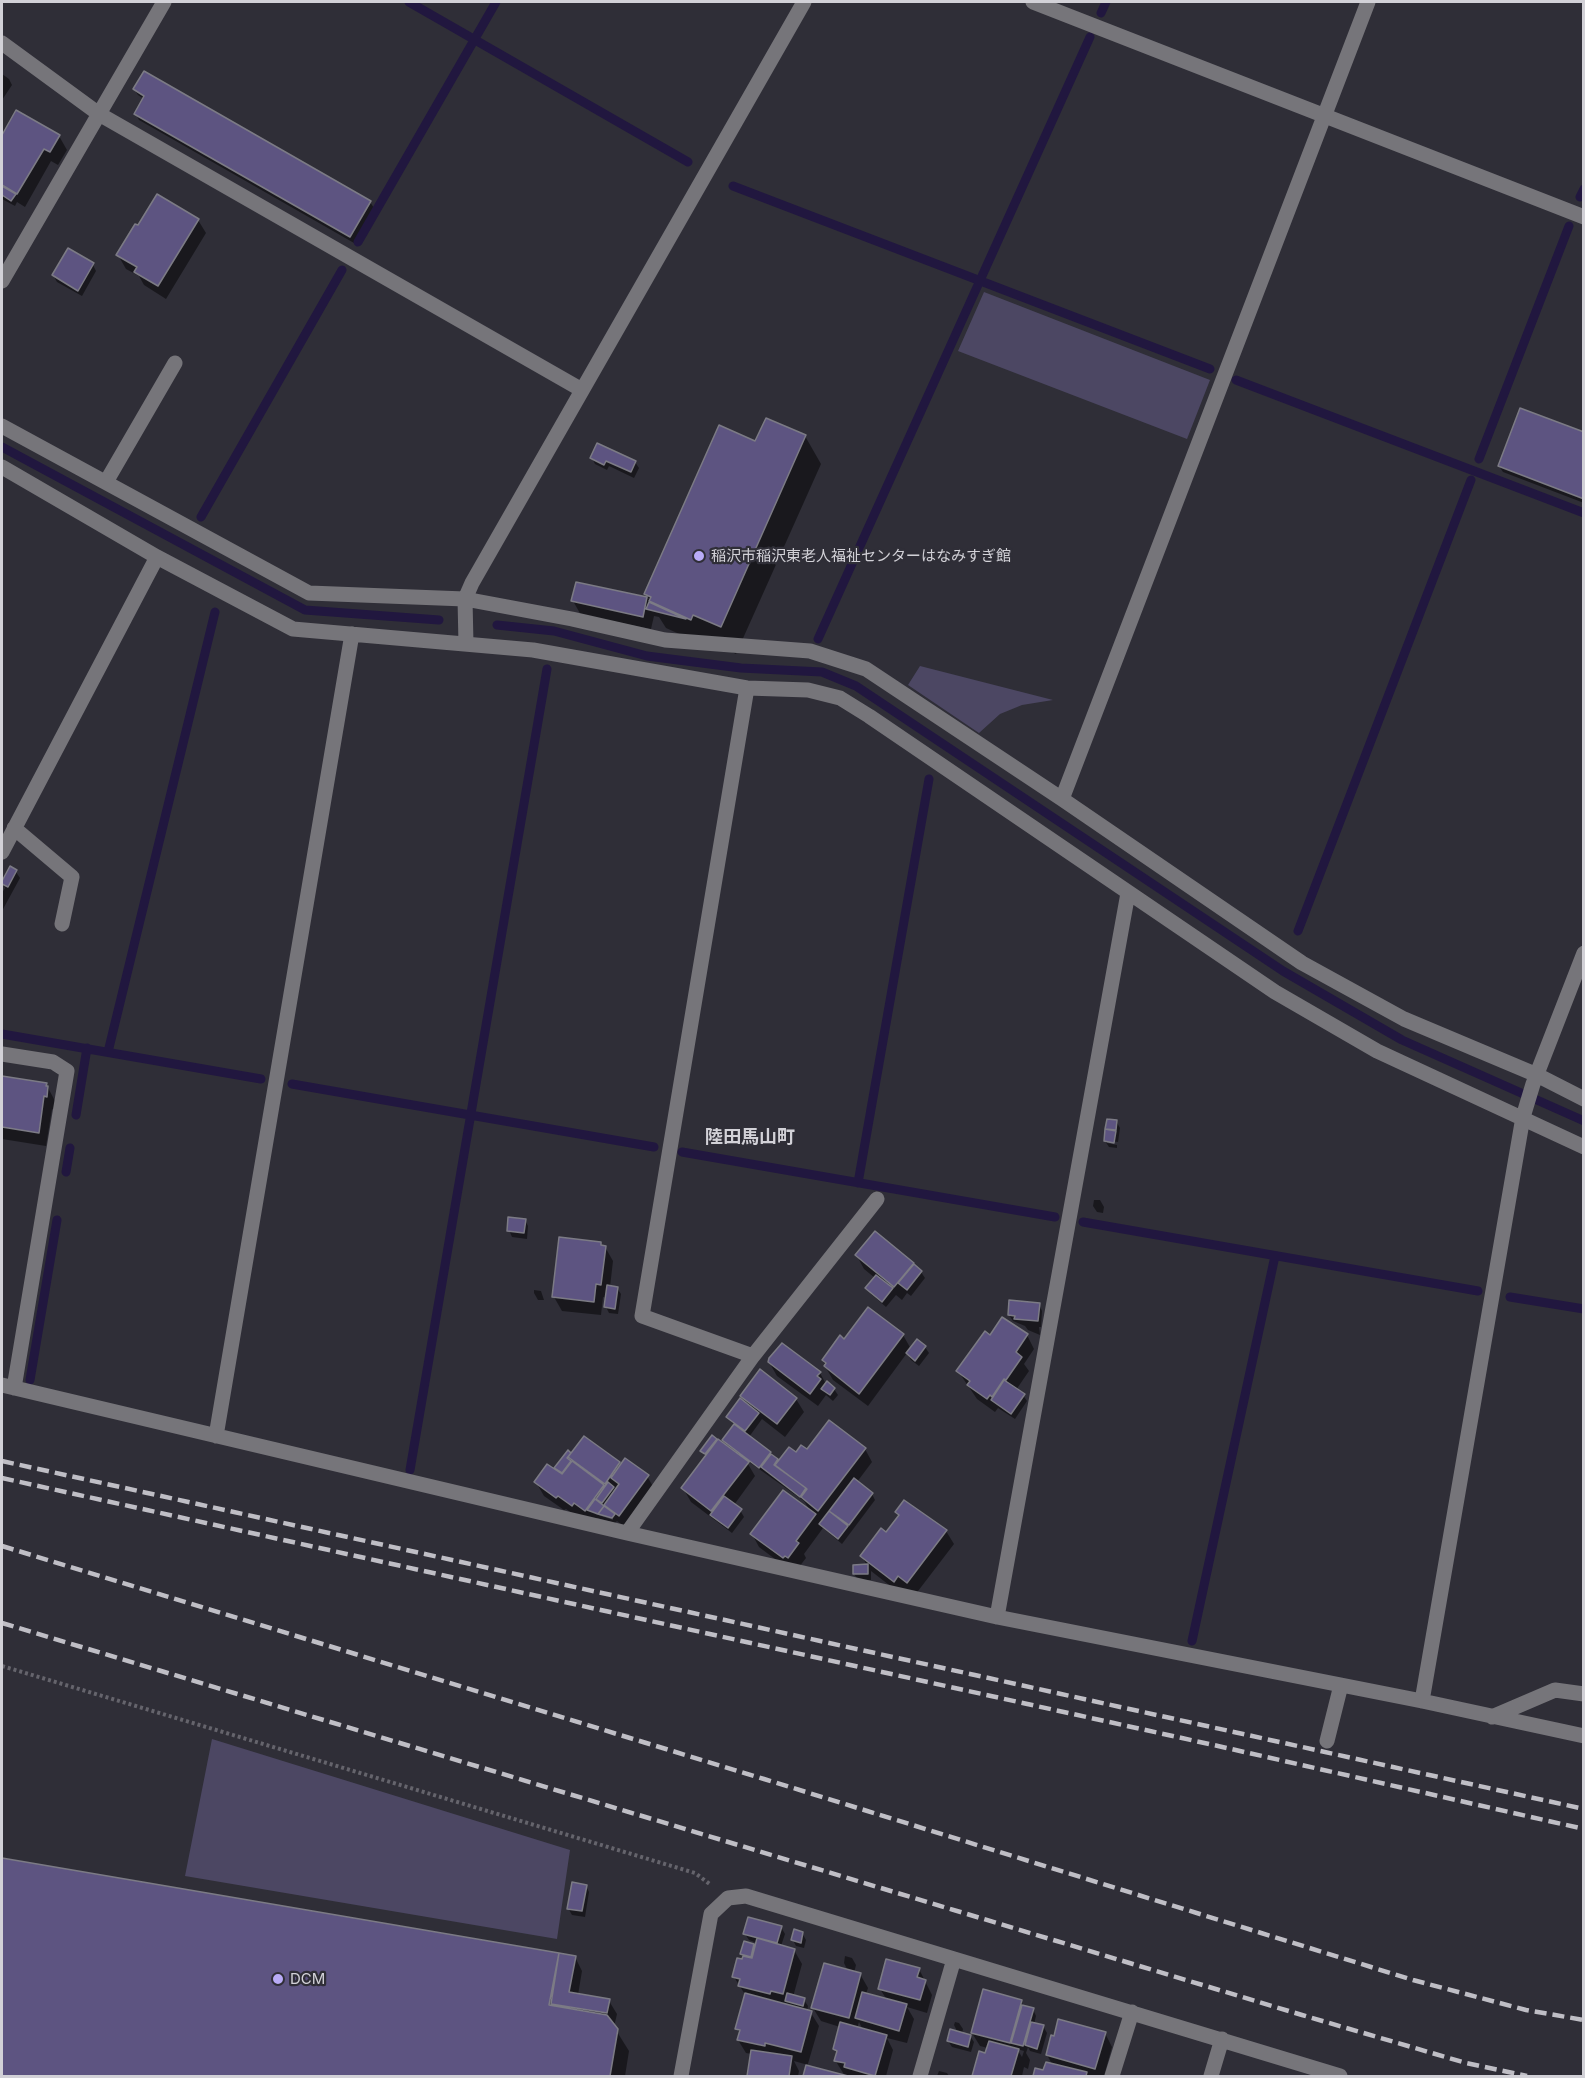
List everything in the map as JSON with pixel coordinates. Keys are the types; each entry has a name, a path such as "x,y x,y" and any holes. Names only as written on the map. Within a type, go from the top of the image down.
{"street":[{"path":"2,281 164,2"},
{"path":"466,644 465,599 471,583 804,2"},
{"path":"1033,2 1584,216"},
{"path":"1062,799 1368,2"},
{"path":"2,43 99,114 582,390"},
{"path":"106,482 175,363"},
{"path":"2,426 309,593 465,599 572,619 665,640 810,651 866,669 1302,963 1404,1019 1584,1099"},
{"path":"2,467 157,557 293,629 533,650 747,688 808,690 840,698 1275,992 1367,1046 1525,1112 1584,1147"},
{"path":"2,852 157,557"},
{"path":"216,1436 352,634"},
{"path":"747,688 642,1316 753,1356"},
{"path":"14,828 72,877 62,924"},
{"path":"997,1617 1128,893"},
{"path":"1422,1701 1525,1112 1535,1079 1584,953"},
{"path":"2,1054 53,1062 66,1071 8,1387 627,1533 997,1617 1422,1701 1584,1736"},
{"path":"627,1533 753,1356 877,1199"},
{"path":"1327,1741 1341,1685"},
{"path":"1492,1717 1555,1690 1584,1694"},
{"path":"681,2076 711,1914 728,1898 746,1896 1340,2076"},
{"path":"920,2076 954,1959"},
{"path":"1112,2076 1132,2012"},
{"path":"1211,2076 1222,2039"}],"path":[{"path":"2,1666 695,1873 728,1898"}],"shaded area":[{"path":"984,292 1210,380 1187,439 958,351"},
{"path":"920,666 1053,700 1022,705 1000,714 979,733 908,685"},
{"path":"212,1739 570,1850 557,1939 185,1876"}],"building":[{"path":"144,71 371,201 350,237 134,114 144,96 133,89"},
{"path":"16,110 60,135 50,152 44,149 17,194 2,185 2,135"},
{"path":"2,186 16,194 11,201 2,195"},
{"path":"157,194 199,219 158,286 134,272 137,267 116,255"},
{"path":"68,248 94,263 78,291 52,275"},
{"path":"1520,408 1584,432 1584,499 1498,466"},
{"path":"766,418 806,435 721,627 693,615 691,620 649,601 651,597 644,594 719,425 755,441"},
{"path":"597,443 636,461 631,472 606,461 604,465 590,458"},
{"path":"576,582 647,597 643,617 571,601"},
{"path":"649,602 686,619 646,609"},
{"path":"10,866 17,870 8,887 2,884 2,881"},
{"path":"2,1076 47,1083 47,1097 44,1096 39,1133 2,1127"},
{"path":"1107,1119 1117,1120 1116,1130 1105,1129"},
{"path":"1105,1129 1116,1131 1114,1143 1104,1141"},
{"path":"508,1217 526,1219 524,1233 507,1231"},
{"path":"875,1231 914,1263 894,1287 855,1255"},
{"path":"559,1237 601,1242 601,1245 606,1246 601,1285 596,1284 594,1302 552,1297"},
{"path":"914,1264 922,1271 907,1290 898,1283"},
{"path":"876,1275 893,1288 882,1302 865,1288"},
{"path":"607,1285 618,1287 615,1309 604,1307"},
{"path":"1009,1300 1040,1303 1038,1321 1014,1319 1015,1316 1008,1315"},
{"path":"868,1307 904,1334 859,1394 824,1366 826,1363 822,1360 840,1335 844,1339"},
{"path":"1002,1317 1028,1334 1016,1352 1022,1357 992,1397 990,1395 987,1399 967,1385 970,1381 956,1371 985,1331 990,1335"},
{"path":"917,1339 926,1346 915,1361 906,1353"},
{"path":"782,1343 821,1372 817,1376 821,1379 810,1394 768,1362"},
{"path":"760,1369 797,1398 777,1424 740,1396"},
{"path":"1004,1380 1025,1394 1011,1414 991,1400"},
{"path":"827,1381 835,1388 830,1395 821,1389"},
{"path":"740,1398 759,1413 745,1431 726,1417"},
{"path":"829,1420 866,1448 818,1511 801,1497 807,1489 775,1465 789,1447 796,1452 801,1445 807,1449"},
{"path":"734,1424 771,1452 759,1468 722,1440"},
{"path":"712,1435 717,1439 705,1454 700,1451"},
{"path":"584,1436 620,1462 605,1484 568,1457"},
{"path":"718,1439 749,1462 711,1511 681,1488"},
{"path":"568,1450 571,1453 567,1458 571,1461 562,1473 554,1468"},
{"path":"771,1454 778,1459 774,1465 806,1488 800,1497 761,1467"},
{"path":"625,1458 649,1475 619,1516 604,1505 619,1484 611,1478"},
{"path":"572,1461 604,1485 585,1511 574,1503 572,1506 558,1496 556,1498 534,1482 547,1464 562,1474"},
{"path":"854,1478 873,1493 849,1525 829,1511"},
{"path":"608,1482 614,1487 602,1503 596,1499"},
{"path":"783,1490 816,1514 796,1541 799,1543 788,1558 785,1556 783,1558 750,1534"},
{"path":"724,1496 742,1509 728,1528 710,1515"},
{"path":"595,1499 604,1506 598,1514 587,1510"},
{"path":"904,1500 947,1530 907,1583 898,1576 894,1582 860,1556 881,1528 886,1532 899,1515 895,1512"},
{"path":"604,1506 615,1514 612,1518 598,1514"},
{"path":"829,1511 848,1526 838,1539 819,1524"},
{"path":"868,1564 868,1574 853,1574 853,1565"},
{"name":"DCM","path":"2,1858 559,1953 549,2005 607,2015 618,2029 610,2076 2,2076"},
{"path":"572,1882 587,1885 582,1911 567,1909"},
{"path":"748,1917 782,1926 777,1943 743,1934"},
{"path":"794,1929 803,1932 801,1943 791,1940"},
{"path":"757,1938 795,1949 783,1994 771,1991 770,1994 738,1986 740,1979 732,1977 737,1958 742,1959 743,1956 752,1958"},
{"path":"744,1941 754,1944 751,1957 740,1954"},
{"path":"559,1953 576,1956 569,1992 610,1999 607,2013 551,2004"},
{"path":"886,1959 920,1968 917,1977 926,1980 920,2000 878,1989"},
{"path":"824,1963 861,1973 849,2018 811,2008"},
{"path":"983,1989 1022,2000 1010,2043 971,2033"},
{"path":"862,1992 907,2004 899,2031 855,2018"},
{"path":"745,1993 812,2011 801,2052 765,2043 765,2046 737,2040 740,2030 735,2029"},
{"path":"787,1993 805,1998 803,2006 785,2001"},
{"path":"1022,2005 1034,2008 1023,2046 1011,2043"},
{"path":"1058,2019 1106,2032 1095,2069 1046,2055"},
{"path":"840,2022 887,2035 875,2076 844,2067 845,2063 834,2061 837,2051 833,2049"},
{"path":"1031,2022 1044,2025 1037,2049 1025,2045"},
{"path":"950,2029 971,2035 968,2047 947,2041"},
{"path":"989,2041 1019,2049 1011,2076 972,2076 979,2051 985,2053"},
{"path":"751,2050 792,2056 789,2076 747,2076"},
{"path":"1046,2062 1087,2072 1086,2076 1033,2076 1035,2068 1043,2070"},
{"path":"806,2065 848,2076 803,2076"}],"waterway":[{"path":"409,2 688,162"},
{"path":"358,242 496,2"},
{"path":"1101,13 1106,2"},
{"path":"818,639 1090,37"},
{"path":"733,186 1210,369"},
{"path":"1580,197 1584,189"},
{"path":"1479,459 1569,226"},
{"path":"201,517 342,270"},
{"path":"1236,380 1584,513"},
{"path":"2,447 305,610 439,620"},
{"path":"1298,931 1471,480"},
{"path":"108,1052 215,612"},
{"path":"497,625 554,631 647,656 741,668 822,672 856,686 1283,971 1402,1040 1584,1121"},
{"path":"410,1470 547,669"},
{"path":"858,1183 929,779"},
{"path":"2,1034 261,1079"},
{"path":"76,1115 87,1048"},
{"path":"292,1084 654,1147"},
{"path":"66,1172 70,1148"},
{"path":"682,1152 1055,1217"},
{"path":"30,1380 57,1220"},
{"path":"1083,1222 1478,1291"},
{"path":"1192,1641 1275,1256"},
{"path":"1510,1297 1584,1309"}],"railway":[{"path":"2,1461 1584,1809"},
{"path":"2,1478 1584,1829"},
{"path":"2,1546 1413,1980 1526,2010 1584,2020"},
{"path":"2,1623 1302,2015 1466,2063 1527,2076"}],"place":[{"name":"稲沢市稲沢東老人福祉センターはなみすぎ館","path":"699,556"},
{"name":"DCM","path":"278,1979"}],"district":[{"name":"陸田馬山町","path":"750,1138"}]}
